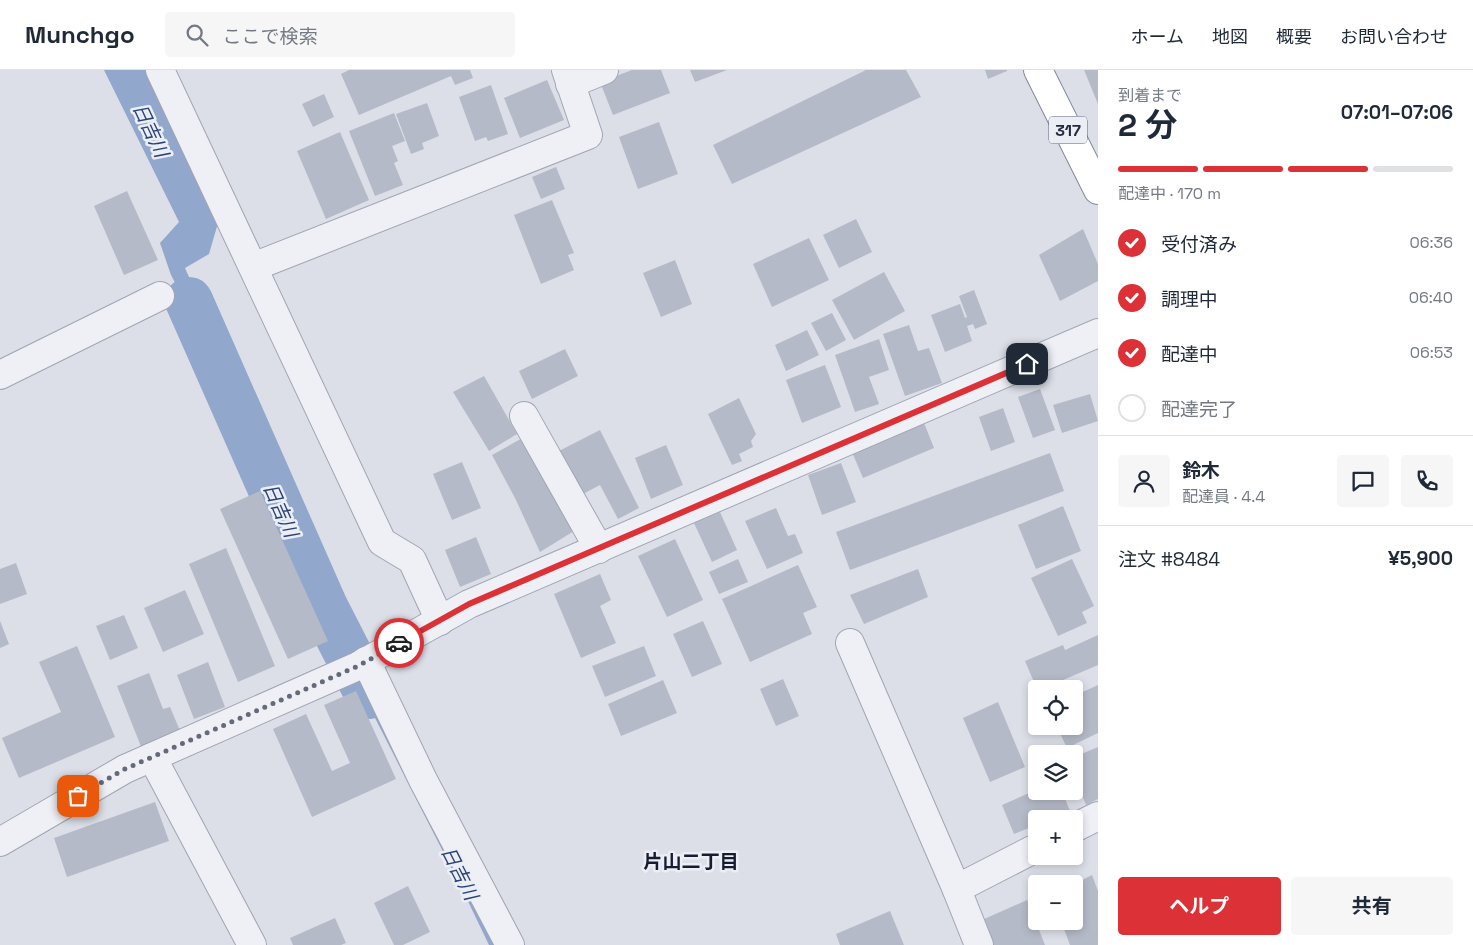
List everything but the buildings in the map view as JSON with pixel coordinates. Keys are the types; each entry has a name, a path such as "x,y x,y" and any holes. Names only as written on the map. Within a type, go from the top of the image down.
{"highway":[{"name":"317","path":"1038,70 1097,183"}],"street":[{"path":"160,70 382,542 412,560 440,621"},
{"path":"253,267 588,135 568,77 604,70"},
{"path":"0,375 160,296"},
{"path":"0,842 125,769 355,667 469,604 1098,333"},
{"path":"524,416 599,548"},
{"path":"850,643 958,890 979,945"},
{"path":"355,667 424,780 510,945"},
{"path":"152,757 252,945"},
{"path":"1083,824 1098,816"},
{"path":"958,890 1028,852"}],"water":[{"path":"104,70 148,70 218,223 209,254 185,268 371,690 499,945 489,945 373,714 216,362 171,275 160,243 179,222"}],"waterway":[{"name":"日吉川","path":"189,301 324,607 369,695"}],"way so far":[{"path":"78,796 125,769 358,666 399,643"}],"district":[{"name":"片山二丁目","path":"691,861"}],"route":[{"path":"399,643 469,604 1027,364"}]}
